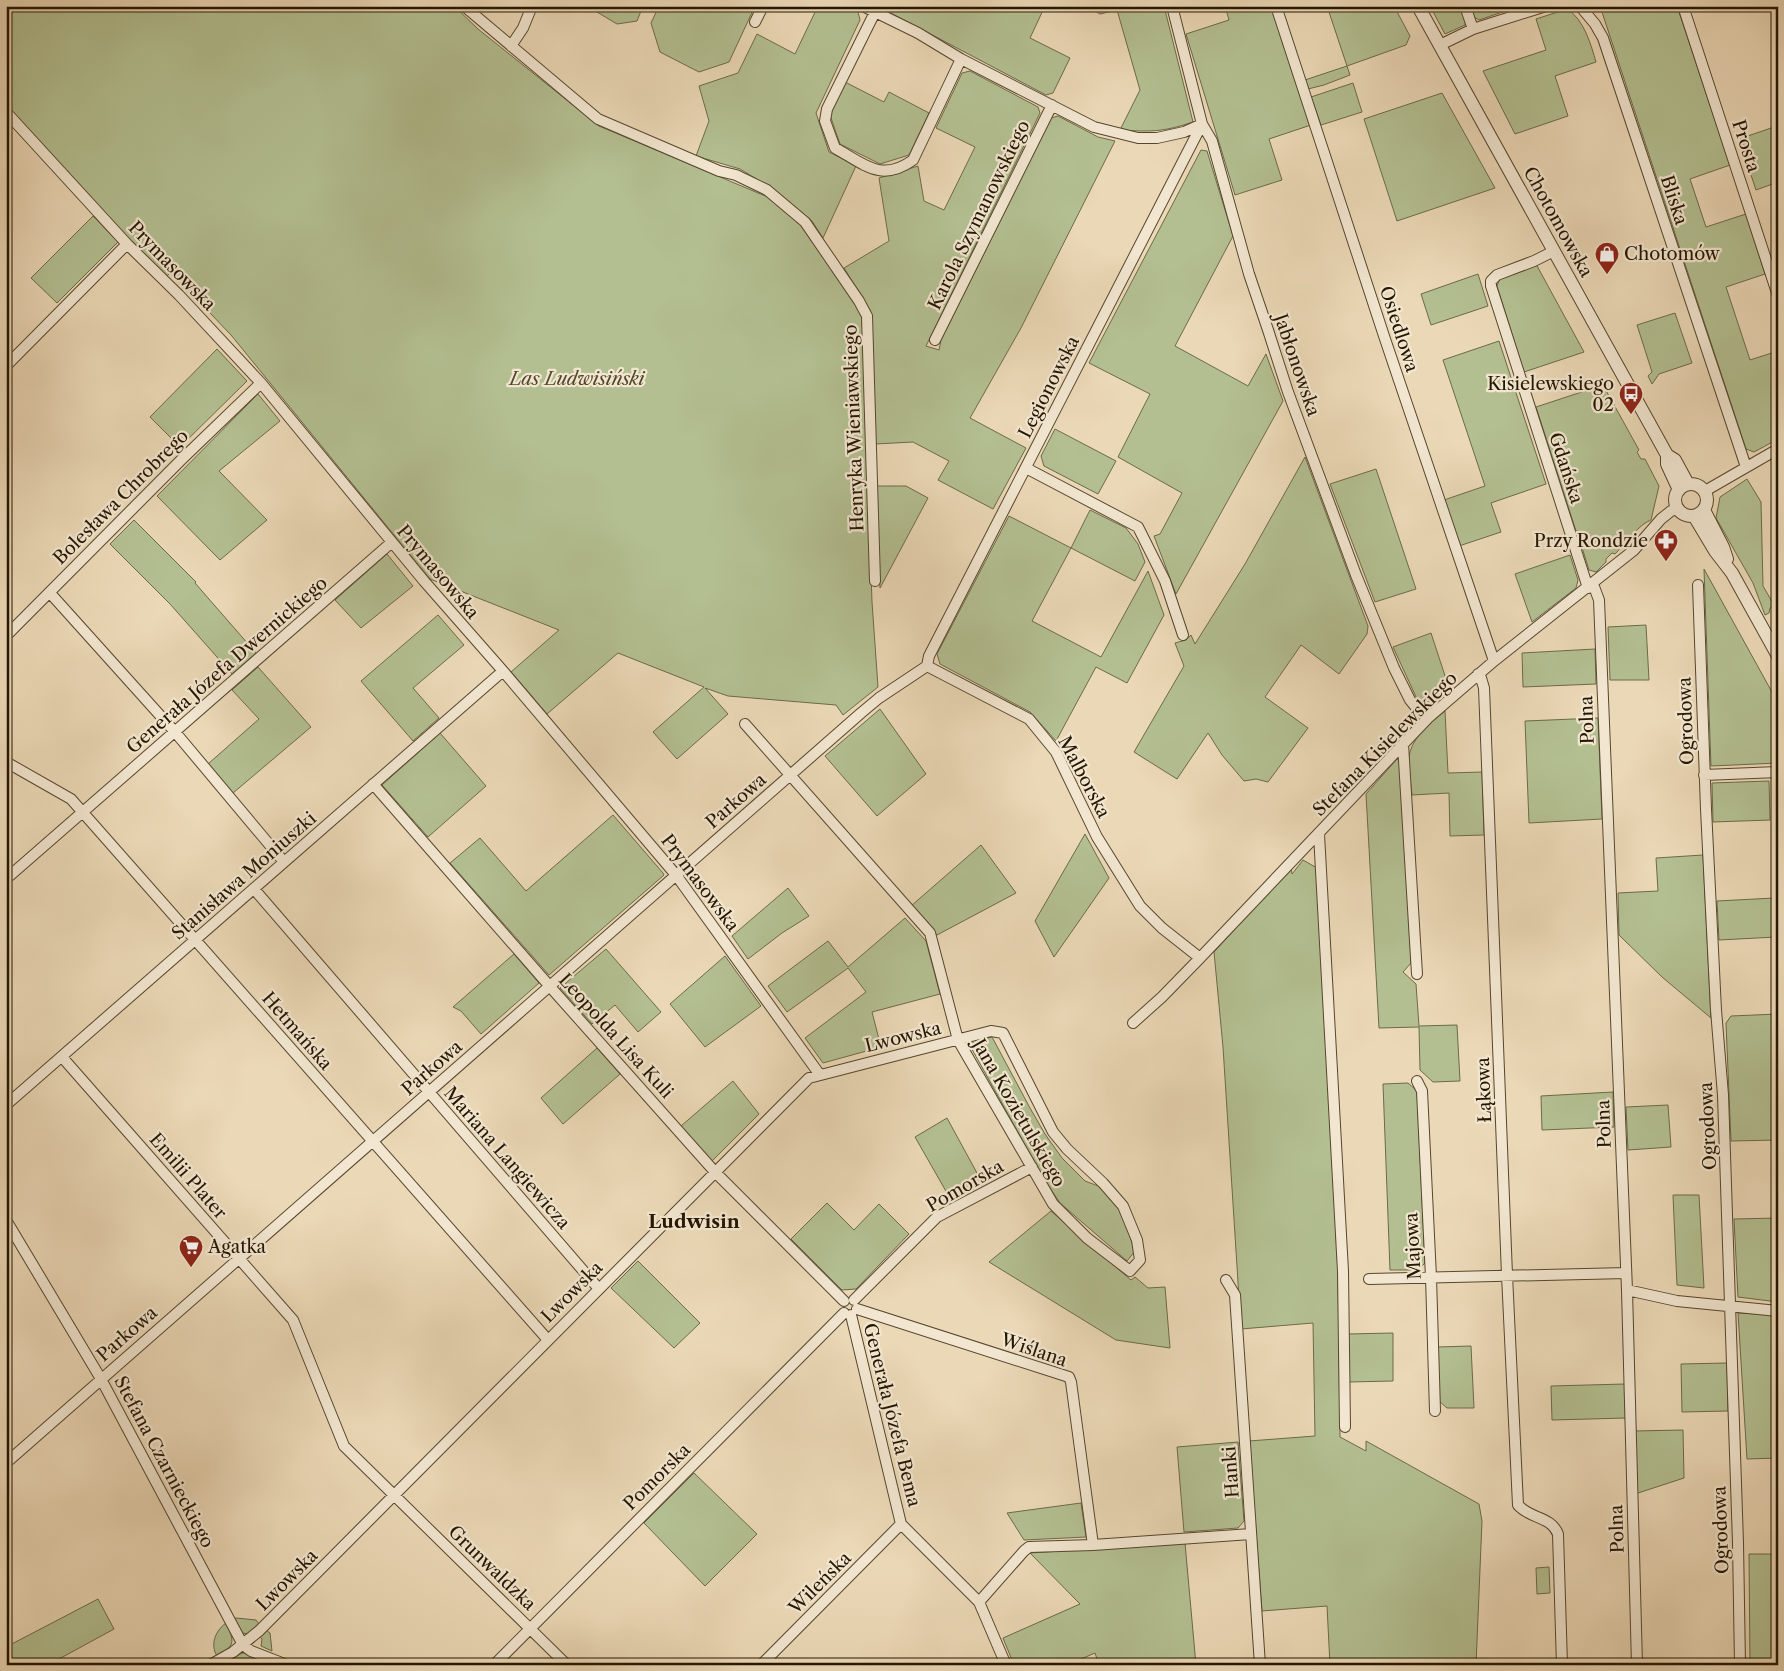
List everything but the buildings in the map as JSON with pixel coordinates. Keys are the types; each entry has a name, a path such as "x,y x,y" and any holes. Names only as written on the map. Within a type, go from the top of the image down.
{"street":[{"name":"Henryka Wieniawskiego","path":"464,6 598,119 719,171 736,175 767,190 805,222 832,260 867,316 876,581"},
{"path":"511,46 523,28 532,6"},
{"path":"755,22 763,6"},
{"path":"863,6 876,10 961,59 1094,127 1138,138 1157,138 1172,135 1202,124"},
{"name":"Jabłonowska","path":"1172,6 1202,124 1212,141 1249,274 1288,392 1356,575 1394,668 1410,700 1428,718"},
{"name":"Osiedlowa","path":"1276,6 1494,661"},
{"name":"Chotomowska","path":"1418,6 1667,454 1667,464 1683,487"},
{"path":"1465,6 1473,29"},
{"path":"1440,45 1473,29 1546,6"},
{"name":"Bliska","path":"1580,6 1595,24 1603,38 1746,467"},
{"name":"Prosta","path":"1683,6 1778,296"},
{"path":"876,10 826,109 825,121 835,148 875,171 892,170 913,160 961,59"},
{"name":"Karola Szymanowskiego","path":"935,340 1052,105"},
{"name":"Prymasowska","path":"6,112 127,244 180,295 261,383 392,542 676,875 820,1075"},
{"name":"Legionowska","path":"927,666 929,656 1202,124"},
{"path":"6,366 127,244"},
{"name":"Gdańska","path":"1554,251 1497,275 1491,281 1491,286 1591,586"},
{"name":"Bolesława Chrobrego","path":"6,636 181,460 261,383"},
{"path":"1705,491 1778,449"},
{"path":"1026,468 1138,527 1165,581 1183,635"},
{"path":"1697,484 1705,491 1708,499 1699,513 1685,514 1678,509 1675,500 1683,487 1697,484"},
{"name":"Stefana Kisielewskiego","path":"1133,1023 1162,997 1200,958 1428,718 1494,661 1591,586 1634,550 1661,519 1671,511 1678,509"},
{"path":"1699,513 1715,551 1732,573 1778,656"},
{"name":"Generała Józefa Dwernickiego","path":"6,879 392,542"},
{"name":"Ogrodowa","path":"1698,585 1704,775 1716,1010 1723,1095 1729,1242 1729,1307 1738,1533 1740,1665"},
{"name":"Polna","path":"1591,586 1599,600 1627,1290 1637,1665"},
{"path":"50,593 175,732 284,862"},
{"name":"Parkowa","path":"6,1463 790,775 880,698 927,666"},
{"name":"Malborska","path":"927,666 1029,719 1056,752 1097,837 1140,906 1162,928 1200,958"},
{"name":"Stanisława Moniuszki","path":"6,1105 503,671"},
{"name":"Łąkowa","path":"1478,674 1484,688 1518,1505 1550,1522 1558,1534 1562,1665"},
{"name":"Jana Kozietulskiego","path":"745,724 930,933 958,1040 1053,1204 1087,1238 1130,1271 1138,1264 1140,1256 1137,1240 1123,1206 1103,1183 1067,1149 1053,1132 1004,1034"},
{"path":"1403,744 1416,974"},
{"name":"Hetmańska","path":"6,762 71,799 548,1340"},
{"path":"1704,775 1778,772"},
{"name":"Leopolda Lisa Kuli","path":"373,784 715,1172 850,1308"},
{"path":"1318,834 1343,1271 1345,1426"},
{"name":"Mariana Langiewicza","path":"254,889 599,1289"},
{"name":"Lwowska","path":"210,1665 243,1645 259,1631 809,1078 992,1031 1004,1034"},
{"name":"Emilii Plater","path":"62,1057 293,1320 344,1446 394,1495"},
{"name":"Majowa","path":"1417,1081 1422,1091 1435,1411"},
{"name":"Pomorska","path":"494,1665 850,1308 937,1217 1032,1167"},
{"name":"Stefana Czarnieckiego","path":"6,1220 101,1379 243,1645"},
{"path":"1369,1279 1626,1273"},
{"name":"Hanki","path":"1226,1280 1235,1294 1260,1665"},
{"path":"1627,1290 1677,1301 1778,1311"},
{"name":"Generała Józefa Bema","path":"850,1308 901,1524 979,1602 1006,1665"},
{"name":"Wiślana","path":"850,1308 1069,1378 1093,1545"},
{"name":"Grunwaldzka","path":"394,1495 567,1665"},
{"name":"Wileńska","path":"761,1665 901,1524"},
{"path":"979,1602 1027,1548 1251,1534"},
{"path":"243,1645 251,1651 287,1665"}],"green space":[{"name":"Las Ludwisiński","path":"6,6 454,6 478,29 599,126 770,198 806,229 862,313 872,602 878,687 843,715 836,705 728,696 705,688 728,714 677,759 653,732 704,687 618,653 547,714 511,672 559,630 430,579 231,335 171,272 165,278 6,108"},
{"path":"593,6 643,6 637,21 617,24 592,9"},
{"path":"659,6 755,6 729,62 699,72 660,52 651,23"},
{"path":"818,6 847,6 858,12 860,20 816,113 829,152 856,166 823,238 812,221 775,190 740,169 696,156 709,121 699,86 738,73 757,34 795,54"},
{"path":"884,6 1045,6 1030,38 1070,58 1053,93 1046,95 885,10"},
{"path":"1086,6 1164,6 1193,122 1173,128 1157,130 1120,130 1140,90 1117,10 1100,14"},
{"path":"1225,6 1272,6 1311,125 1269,139 1282,180 1235,195 1186,34 1229,20"},
{"path":"1327,6 1394,6 1410,36 1406,45 1347,66"},
{"path":"1430,6 1461,6 1466,20 1465,25 1445,34"},
{"path":"1470,6 1520,6 1479,20 1474,17"},
{"path":"1600,6 1677,6 1730,165 1690,179 1706,227 1746,214 1765,274 1726,287 1750,360 1778,351 1778,439 1754,452 1746,449"},
{"path":"1567,9 1573,13 1582,26 1596,62 1555,76 1568,116 1515,134 1483,71 1546,50 1536,19"},
{"path":"1347,66 1350,75 1308,89 1305,80"},
{"path":"970,71 1038,107 1040,113 926,346 939,350 941,340 1051,118 1058,116 1098,137 1115,141 1021,328 970,418 1026,448 993,509 938,480 949,461 913,442 875,444 870,310 844,268 889,241 879,178 918,166 924,201 944,210 975,147 936,128 962,73"},
{"path":"845,82 884,102 889,92 929,113 909,155 880,164 840,144 830,115"},
{"path":"1353,83 1362,112 1321,125 1311,97"},
{"path":"1442,93 1495,188 1397,221 1364,119"},
{"path":"1777,126 1778,182 1756,190 1739,139"},
{"path":"1201,150 1207,151 1233,236 1175,346 1248,386 1266,354 1283,401 1176,594 1154,536 1160,534 1182,493 1118,457 1150,394 1089,363"},
{"path":"93,216 118,242 57,303 31,278"},
{"path":"1536,264 1584,352 1524,372 1497,286 1500,278"},
{"path":"1478,274 1488,306 1431,325 1421,294"},
{"path":"1675,313 1692,363 1659,374 1652,384 1648,376 1652,372 1637,325"},
{"path":"1499,341 1546,484 1491,503 1501,532 1459,546 1444,500 1485,486 1443,360"},
{"path":"217,349 247,381 180,447 150,417"},
{"path":"1603,385 1639,450 1637,452 1641,459 1645,459 1659,486 1651,520 1637,530 1615,554 1612,553 1596,572 1589,570 1580,541 1582,539 1579,531 1576,531 1536,407"},
{"path":"258,394 280,421 219,471 267,520 220,560 157,496"},
{"path":"1055,429 1116,461 1098,494 1044,466 1041,456"},
{"path":"1305,457 1368,626 1367,634 1339,674 1301,645 1265,697 1308,728 1268,782 1256,779 1244,781 1222,755 1208,733 1177,779 1134,752 1184,666 1175,643 1186,640 1191,635 1195,644 1245,564"},
{"path":"1376,469 1416,589 1375,602 1330,484"},
{"path":"1747,479 1761,502 1763,586 1774,605 1770,608 1769,613 1765,615 1753,583 1716,518 1720,497"},
{"path":"875,486 906,486 928,498 880,588"},
{"path":"1090,510 1126,528 1138,544 1145,562 1135,581 1071,548"},
{"path":"1009,516 1071,548 1032,621 1101,657 1148,571 1164,615 1127,683 1096,667 1056,741 1030,712 940,664 937,654"},
{"path":"134,520 196,582 256,653 232,674 170,604 110,544"},
{"path":"387,554 413,586 361,628 335,600"},
{"path":"1570,555 1578,580 1576,588 1532,622 1515,574"},
{"path":"1704,569 1778,703 1778,763 1711,766"},
{"path":"438,615 464,645 413,688 439,718 413,741 361,681"},
{"path":"1646,625 1649,680 1610,680 1608,627"},
{"path":"1431,633 1449,688 1434,700 1426,702 1417,699 1393,647"},
{"path":"1595,649 1596,684 1523,687 1522,653"},
{"path":"258,667 311,727 233,793 208,764 259,719 232,690"},
{"path":"880,709 926,774 877,816 825,756"},
{"path":"1445,711 1448,773 1482,772 1484,835 1450,836 1449,793 1412,795 1409,761 1412,746 1424,729"},
{"path":"1598,718 1602,819 1529,823 1525,721"},
{"path":"440,733 486,786 428,837 382,785"},
{"path":"1397,759 1402,761 1411,963 1403,972 1416,984 1419,1026 1457,1025 1460,1081 1433,1082 1420,1070 1419,1027 1379,1028 1366,794"},
{"path":"1769,781 1770,820 1713,822 1712,783"},
{"path":"613,815 664,875 549,975 450,863 480,838 526,891"},
{"path":"1085,834 1109,878 1054,957 1035,921"},
{"path":"981,845 1016,893 937,935 911,906"},
{"path":"1703,855 1711,1018 1662,977 1619,935 1618,893 1658,891 1656,858"},
{"path":"1303,860 1317,868 1338,1271 1340,1437 1366,1451 1366,1441 1479,1504 1482,1521 1476,1665 1330,1665 1327,1606 1262,1611 1249,1441 1315,1436 1313,1323 1241,1329 1223,1047 1214,952 1291,868 1292,874"},
{"path":"1773,867 1778,867 1778,904 1774,905 1776,937 1719,940 1717,901 1774,898"},
{"path":"788,888 809,916 782,933 748,959 732,936"},
{"path":"905,918 926,941 940,994 872,1012 881,1047 823,1063 805,1038 866,992 848,968 787,1012 768,986 828,941 848,967"},
{"path":"606,949 661,1012 638,1032 615,1005 592,1024 560,988"},
{"path":"514,954 539,983 481,1034 461,1011 453,1007"},
{"path":"725,956 761,1006 705,1047 670,1004"},
{"path":"1778,1014 1778,1140 1731,1141 1726,1023 1731,1016"},
{"path":"992,1037 1045,1134 1062,1158 1085,1181 1098,1186 1118,1203 1135,1251 1127,1261 1060,1203 1044,1179 969,1044"},
{"path":"597,1048 620,1074 563,1124 541,1098"},
{"path":"733,1081 759,1114 711,1162 681,1126"},
{"path":"1408,1083 1417,1091 1425,1263 1418,1270 1390,1270 1383,1084"},
{"path":"1613,1092 1614,1127 1542,1130 1541,1096"},
{"path":"1668,1105 1671,1147 1628,1150 1626,1107"},
{"path":"947,1118 983,1184 951,1200 915,1137"},
{"path":"1673,1195 1699,1195 1704,1288 1677,1285"},
{"path":"827,1203 854,1230 879,1204 909,1234 856,1289 842,1290 791,1239"},
{"path":"1051,1211 1131,1280 1135,1277 1148,1288 1165,1287 1170,1348 1116,1340 989,1262"},
{"path":"1778,1218 1778,1302 1738,1297 1734,1219"},
{"path":"638,1261 700,1323 674,1348 611,1288"},
{"path":"1738,1313 1778,1315 1778,1458 1747,1459"},
{"path":"1393,1333 1393,1381 1349,1382 1348,1334"},
{"path":"1471,1346 1474,1408 1447,1408 1439,1401 1437,1347"},
{"path":"1727,1363 1728,1411 1682,1412 1681,1364"},
{"path":"1625,1384 1626,1418 1552,1420 1551,1386"},
{"path":"1683,1430 1684,1478 1635,1494 1634,1431"},
{"path":"1238,1442 1244,1521 1238,1528 1184,1532 1177,1447"},
{"path":"694,1473 757,1534 705,1586 644,1523"},
{"path":"1081,1503 1086,1537 1024,1540 1007,1513"},
{"path":"1185,1543 1196,1665 1099,1665 1095,1653 1067,1665 1014,1665 1003,1638 1080,1604 1030,1553"},
{"path":"1749,1554 1778,1554 1778,1665 1750,1665"},
{"path":"1549,1567 1550,1593 1537,1594 1536,1568"},
{"path":"98,1599 114,1629 48,1665 13,1665 6,1647"},
{"path":"234,1619 256,1620 259,1624 249,1634 242,1633"},
{"path":"226,1623 232,1643 217,1656 214,1647 216,1634"},
{"path":"266,1630 270,1633 272,1651 261,1646 262,1639 260,1637"},
{"path":"242,1653 267,1661 265,1665 221,1665"}],"place":[{"name":"Chotomów","path":"1607,275"},
{"name":"Kisielewskiego 02","path":"1631,415"},
{"name":"Przy Rondzie","path":"1666,562"},
{"name":"Agatka","path":"191,1268"}],"district":[{"name":"Ludwisin","path":"694,1221"}]}
